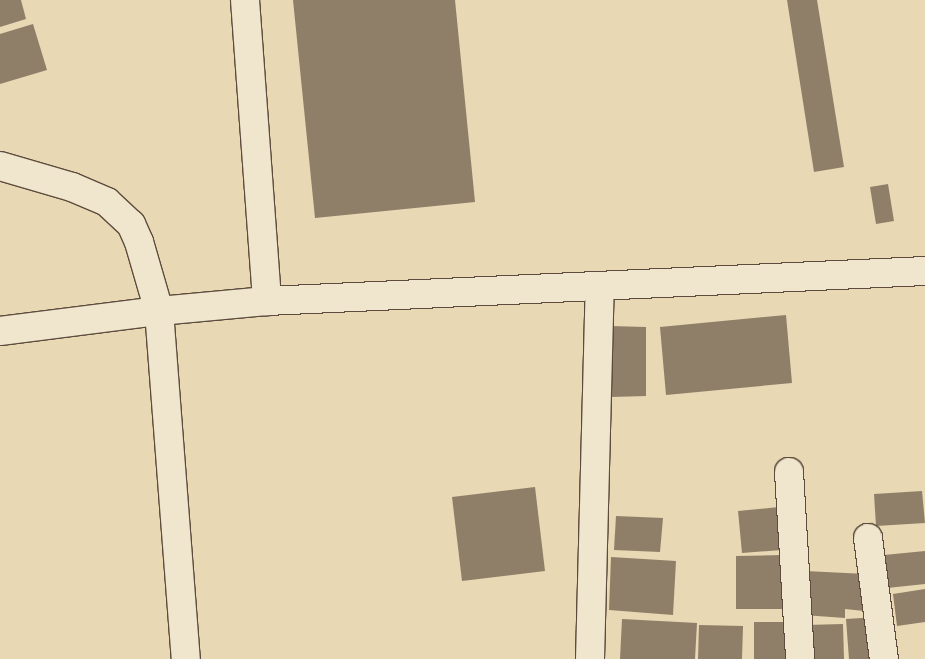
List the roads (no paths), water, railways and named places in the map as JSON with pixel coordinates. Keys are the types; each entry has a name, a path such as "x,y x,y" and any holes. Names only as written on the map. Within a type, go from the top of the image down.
{"street":[{"path":"245,0 267,301"},
{"path":"0,166 72,187 107,202 131,224 139,242 159,311 186,659"},
{"path":"0,331 159,311 267,301 925,271"},
{"path":"590,659 600,287"},
{"path":"789,472 800,659"},
{"path":"868,538 884,659"}]}
